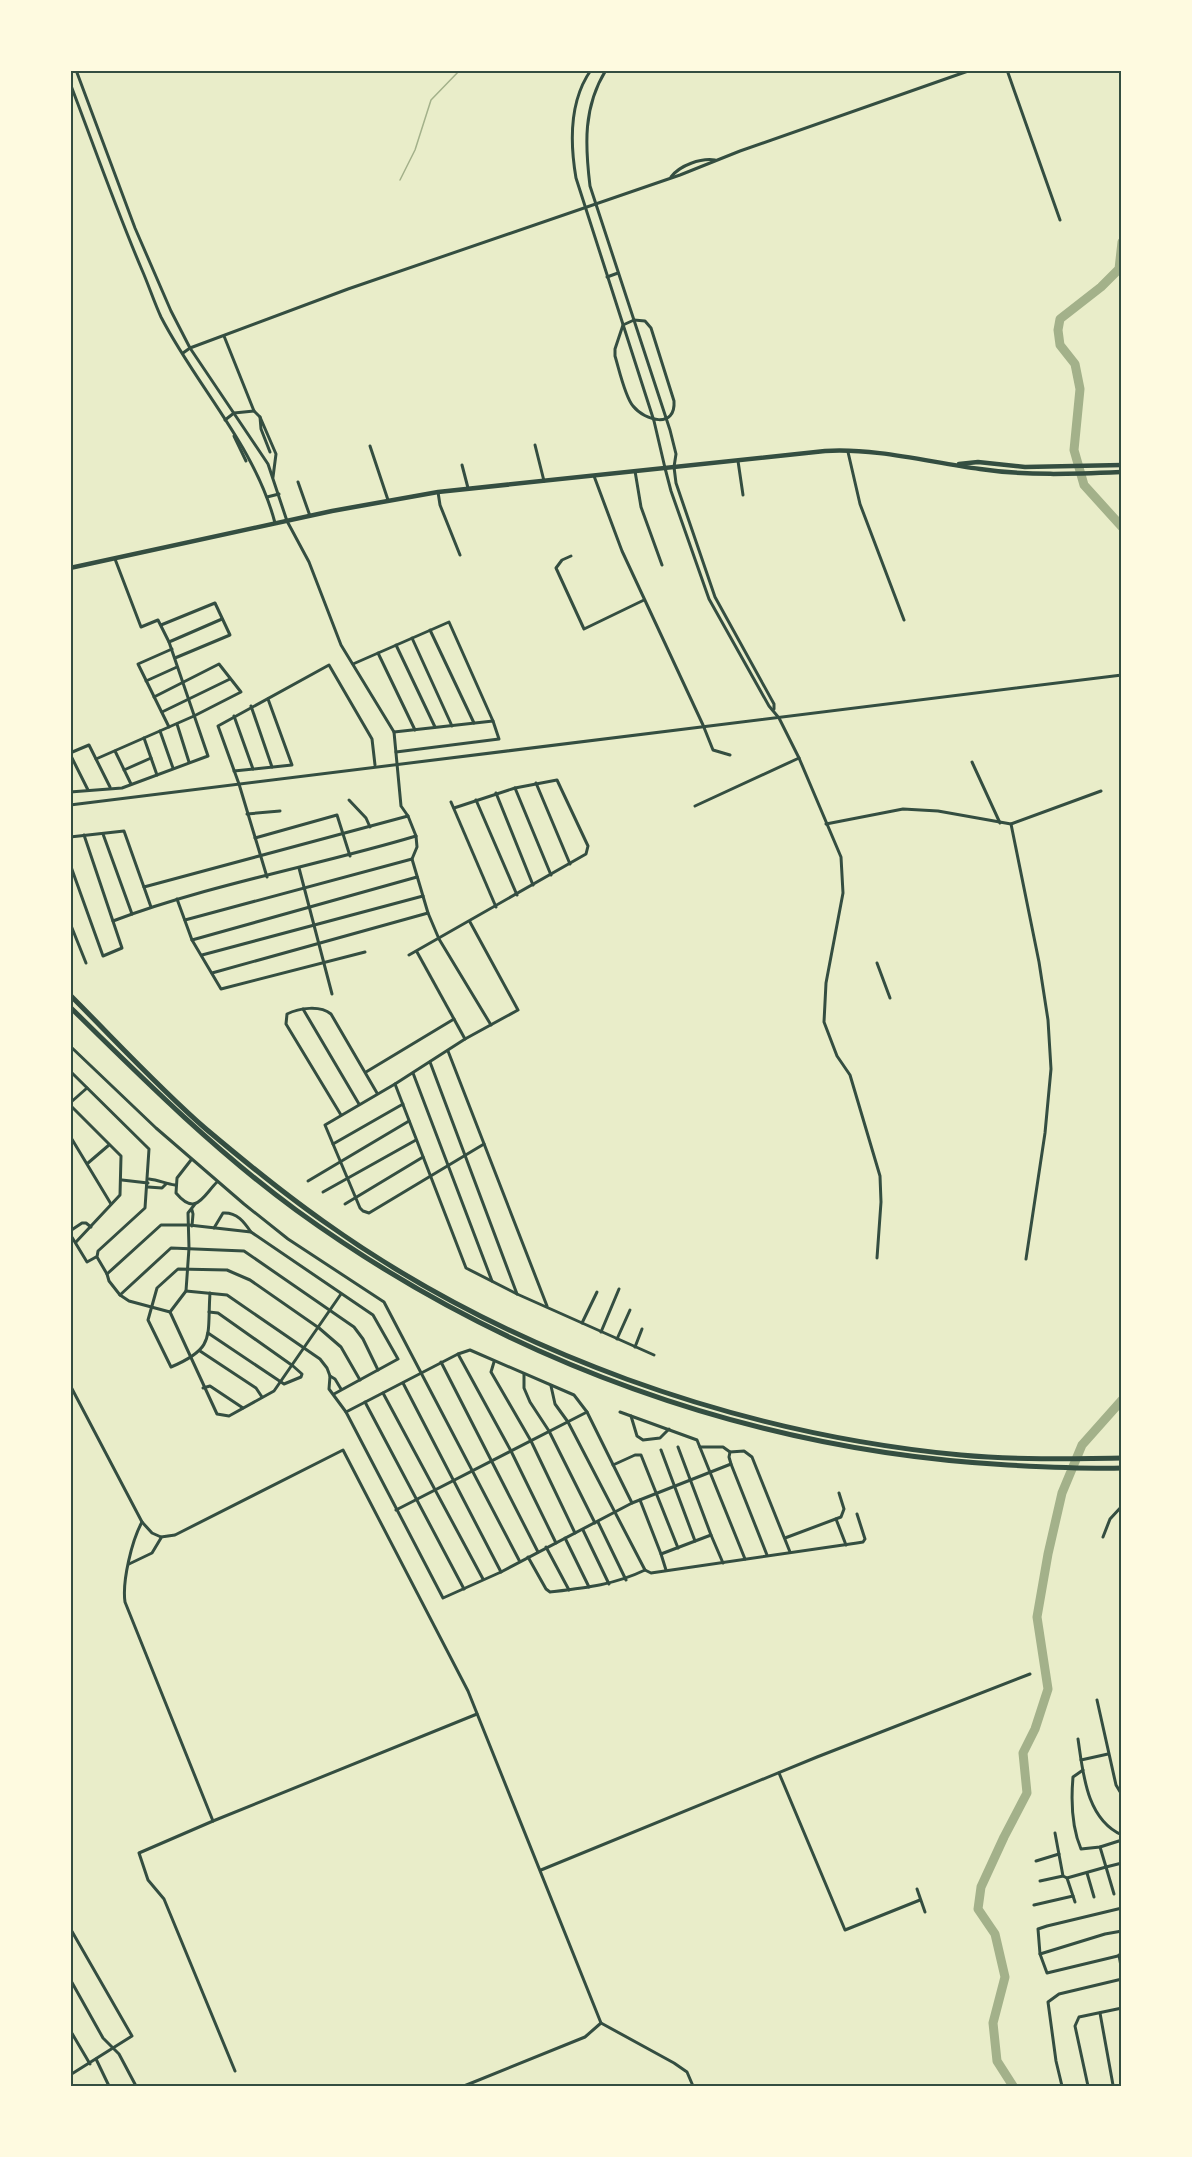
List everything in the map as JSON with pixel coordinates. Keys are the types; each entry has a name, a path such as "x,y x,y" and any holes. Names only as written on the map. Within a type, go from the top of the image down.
{"highway":[{"path":"70,568 310,516 438,492 848,450 1024,474 1122,472"},
{"path":"953,464 978,462 1025,467 1122,465"},
{"path":"70,995 206,1129 280,1189 370,1253 505,1328 565,1354 681,1398 799,1429 881,1445 959,1455 1051,1459 1122,1458"},
{"path":"70,1007 202,1135 293,1208 403,1281 453,1310 561,1362 677,1405 741,1424 878,1452 949,1462 1051,1468 1122,1468"}],"street":[{"path":"76,70 135,228 171,311 190,348 268,464 287,521 309,562 341,645 394,732 401,806 416,836 417,847 412,859 428,914 439,939 490,1025"},
{"path":"591,70 579,98 572,129 573,157 584,207 654,421 671,491 709,599 769,706 774,709"},
{"path":"606,70 591,100 585,131 590,186 666,418 676,453 674,467 676,483 715,597 774,704 774,709 799,758 841,857 843,875 839,916 826,983 824,1022 837,1056 850,1075 880,1176 881,1202 877,1258"},
{"path":"183,353 190,348 348,289 708,165 715,160 971,70"},
{"path":"1007,70 1060,220"},
{"path":"70,83 125,231 161,316 224,420 250,458 275,524"},
{"path":"125,231 135,228"},
{"path":"607,277 618,273"},
{"path":"634,320 645,321 650,326 674,401 673,410 666,418 654,421 632,406 614,352 623,325 634,320"},
{"path":"224,336 254,411 260,417 276,454 273,477"},
{"path":"224,420 234,413 254,411"},
{"path":"260,417 261,429 270,452"},
{"path":"232,432 246,461"},
{"path":"535,445 544,481"},
{"path":"370,446 388,500"},
{"path":"848,450 860,504 904,620"},
{"path":"738,461 743,495"},
{"path":"462,465 468,488"},
{"path":"635,471 641,507 663,565"},
{"path":"594,476 618,542 713,750 730,755"},
{"path":"298,482 310,516"},
{"path":"438,492 440,505 460,555"},
{"path":"266,497 279,494"},
{"path":"571,556 562,560 556,568 584,628 644,600"},
{"path":"70,792 110,787 122,788 208,756 169,642 158,620 141,627 116,559"},
{"path":"161,625 215,603 230,635 175,658"},
{"path":"169,642 222,619"},
{"path":"353,664 449,622 499,739 396,752"},
{"path":"430,630 474,723"},
{"path":"412,638 452,726"},
{"path":"396,645 435,728"},
{"path":"169,727 138,664 172,649"},
{"path":"378,653 415,730"},
{"path":"96,759 194,716 241,692 219,664 154,697"},
{"path":"267,877 239,784 218,726 329,665 372,739 375,766"},
{"path":"146,681 178,667"},
{"path":"70,805 1122,675"},
{"path":"162,712 230,679"},
{"path":"234,771 292,765 268,699"},
{"path":"251,706 273,767"},
{"path":"234,716 253,769"},
{"path":"394,732 493,721"},
{"path":"177,723 190,762"},
{"path":"160,731 173,768"},
{"path":"144,738 157,775"},
{"path":"88,790 70,753 89,745 110,787"},
{"path":"115,751 131,784"},
{"path":"124,770 151,758"},
{"path":"695,806 799,758"},
{"path":"972,762 1000,823"},
{"path":"409,955 586,854 588,846 557,780 515,788 454,808"},
{"path":"536,783 570,864"},
{"path":"515,788 551,875"},
{"path":"826,824 903,809 938,812 1011,824 1101,791"},
{"path":"496,794 533,885"},
{"path":"349,800 366,818 370,827"},
{"path":"476,800 517,895"},
{"path":"451,802 496,907"},
{"path":"247,814 280,811"},
{"path":"255,838 337,815 345,834 350,856"},
{"path":"144,887 408,816"},
{"path":"1011,824 1039,962 1048,1020 1051,1069 1047,1122 1026,1259"},
{"path":"70,837 124,831 151,907"},
{"path":"103,833 132,914"},
{"path":"70,864 104,956 122,948 84,836"},
{"path":"113,921 177,898 350,856 416,836"},
{"path":"184,920 412,859"},
{"path":"299,868 332,994"},
{"path":"192,940 309,905 417,877"},
{"path":"202,955 423,896"},
{"path":"177,898 192,940 220,989 366,952"},
{"path":"212,973 428,914"},
{"path":"470,922 518,1010 465,1039 325,1125 363,1211 372,1212 484,1144"},
{"path":"70,923 86,963"},
{"path":"417,952 465,1039"},
{"path":"876,963 890,998"},
{"path":"303,1009 359,1104"},
{"path":"341,1115 286,1024 287,1014 303,1009 327,1010 377,1093"},
{"path":"365,1073 454,1019"},
{"path":"70,1046 191,1160 288,1239 384,1302 519,1561"},
{"path":"448,1051 548,1308"},
{"path":"430,1062 517,1294"},
{"path":"70,1071 149,1149 145,1208 98,1251 96,1257 87,1262 70,1232 82,1223 91,1227"},
{"path":"412,1073 492,1282"},
{"path":"395,1084 466,1268 517,1294 654,1355"},
{"path":"76,1242 120,1195 122,1180 121,1156 70,1104 88,1088"},
{"path":"333,1143 403,1104"},
{"path":"308,1181 409,1121"},
{"path":"70,1136 111,1204"},
{"path":"323,1192 417,1139"},
{"path":"87,1164 109,1145"},
{"path":"345,1204 423,1157"},
{"path":"191,1160 181,1172 175,1185 176,1193 181,1199 195,1204"},
{"path":"122,1180 148,1183 162,1188 166,1184"},
{"path":"148,1183 162,1180 166,1184 175,1185"},
{"path":"170,1312 186,1291 191,1226 188,1214 218,1182"},
{"path":"214,1228 223,1214 227,1212 242,1218 251,1232 373,1316 398,1359 334,1394"},
{"path":"107,1274 161,1225 251,1232"},
{"path":"120,1294 171,1248 244,1251 354,1328 363,1339 378,1370"},
{"path":"96,1257 109,1281 129,1301 170,1312"},
{"path":"210,1293 207,1341 190,1359 171,1367 148,1320 157,1288 178,1269 227,1270 250,1280 319,1328 341,1347 360,1380"},
{"path":"601,1332 619,1289"},
{"path":"186,1291 227,1295 320,1359 330,1376 329,1389 346,1412 443,1598 501,1572 632,1503 731,1464"},
{"path":"582,1323 597,1292"},
{"path":"170,1312 203,1388 217,1414 229,1416 274,1391 341,1294"},
{"path":"617,1339 630,1310"},
{"path":"208,1312 218,1313 293,1366 302,1374 301,1377 284,1384 208,1333"},
{"path":"635,1347 642,1329"},
{"path":"346,1412 441,1362 470,1350 574,1395 587,1412 632,1503"},
{"path":"200,1351 256,1388 262,1397"},
{"path":"458,1354 511,1451 556,1543"},
{"path":"494,1361 491,1372 531,1441 575,1533"},
{"path":"441,1362 538,1552"},
{"path":"524,1374 524,1388 530,1402 549,1431 626,1580"},
{"path":"330,1376 335,1379 340,1389"},
{"path":"403,1383 501,1572"},
{"path":"70,1385 142,1522 152,1533 161,1537 175,1535 343,1450 468,1691 601,2023 674,2063 687,2072 693,2086"},
{"path":"203,1388 210,1386 243,1408"},
{"path":"551,1386 555,1404 568,1422 645,1570 651,1573 858,1544 865,1540 857,1514"},
{"path":"383,1393 483,1580"},
{"path":"365,1402 464,1588"},
{"path":"396,1510 587,1412"},
{"path":"620,1413 694,1437 745,1559"},
{"path":"631,1416 637,1436 643,1440 660,1438 670,1429"},
{"path":"678,1447 723,1563"},
{"path":"700,1447 723,1447 730,1452 744,1451 752,1456 790,1553"},
{"path":"661,1450 695,1541"},
{"path":"730,1452 731,1464 767,1555"},
{"path":"613,1465 635,1455 641,1455 678,1548"},
{"path":"784,1538 836,1519 844,1513 839,1493"},
{"path":"640,1500 666,1570"},
{"path":"1102,1537 1110,1519 1122,1506"},
{"path":"836,1519 846,1545"},
{"path":"142,1522 137,1531 129,1564 124,1594 125,1602 213,1821"},
{"path":"583,1530 609,1584"},
{"path":"661,1554 711,1535"},
{"path":"129,1564 152,1553 161,1537"},
{"path":"565,1538 589,1587"},
{"path":"546,1548 569,1590"},
{"path":"528,1557 550,1592 609,1584 626,1580 645,1570"},
{"path":"541,1870 1030,1674"},
{"path":"1097,1700 1116,1785 1122,1795"},
{"path":"235,2071 164,1899 148,1880 138,1853 477,1714"},
{"path":"1078,1739 1089,1798 1110,1830 1122,1834"},
{"path":"1081,1760 1108,1754"},
{"path":"1083,1770 1073,1777 1072,1794 1077,1840 1081,1850 1100,1847 1122,1839"},
{"path":"779,1773 845,1930 920,1900"},
{"path":"1055,1833 1065,1877 1075,1902"},
{"path":"1100,1847 1114,1894"},
{"path":"1036,1860 1059,1854"},
{"path":"1040,1881 1087,1873 1122,1863"},
{"path":"1087,1873 1094,1897"},
{"path":"917,1889 925,1912"},
{"path":"1034,1905 1073,1896"},
{"path":"1122,1908 1038,1929 1040,1954 1047,1973 1120,1955 1122,1972"},
{"path":"70,1928 132,2036 71,2075"},
{"path":"1040,1954 1122,1931"},
{"path":"70,1979 103,2038 119,2054 136,2086"},
{"path":"1062,2086 1048,2002 1059,1994 1122,1979"},
{"path":"1088,2086 1075,2026 1079,2017 1122,2008"},
{"path":"1100,2013 1113,2085 1107,2086"},
{"path":"464,2086 585,2037 601,2023"},
{"path":"70,2030 90,2064"},
{"path":"96,2059 109,2086"}],"waterway":[{"path":"400,180 415,150 431,100 460,70"},
{"path":"1122,242 1119,269 1101,287 1060,319 1058,330 1060,345 1075,364 1080,389 1074,450 1084,485 1122,527"},
{"path":"1013,2086 997,2061 993,2023 1005,1977 995,1934 978,1909 981,1887 1027,1793 1023,1753 1035,1729 1048,1689 1037,1617 1062,1493 1082,1445 1122,1400"}]}
